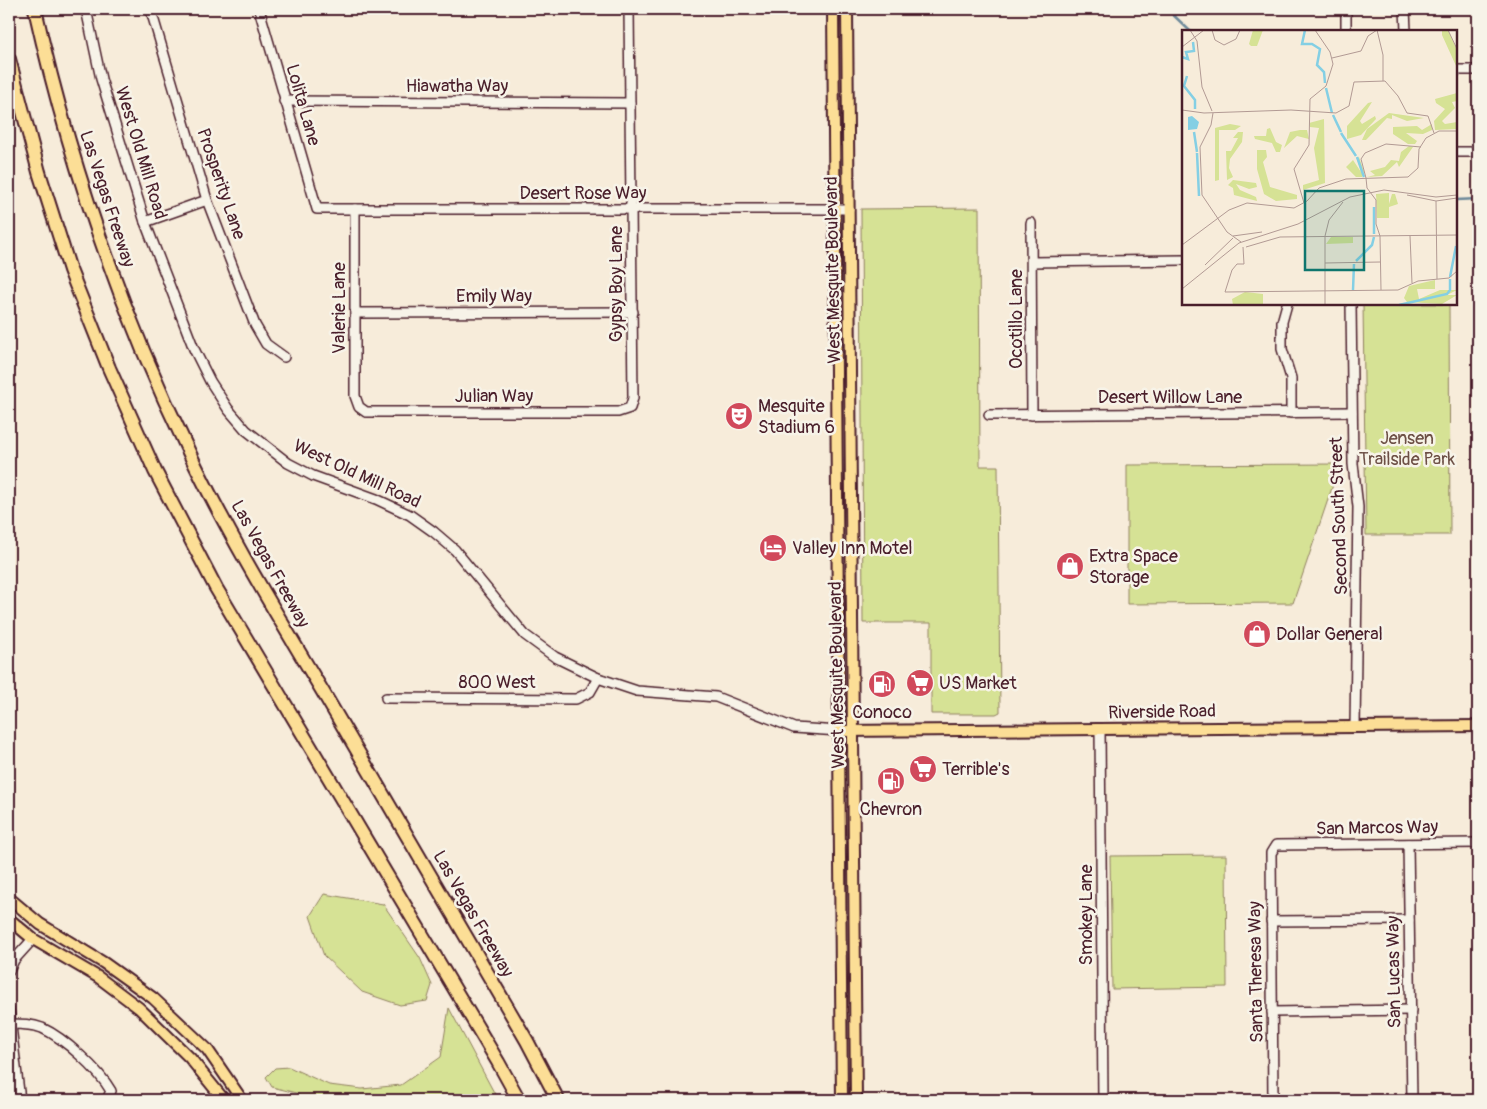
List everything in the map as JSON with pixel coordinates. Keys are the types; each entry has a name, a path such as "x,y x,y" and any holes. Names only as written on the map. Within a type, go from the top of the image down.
{"highway":[{"name":"Las Vegas Freeway","path":"35,9 47,62 72,153 106,255 144,354 188,452 251,568 527,1041 558,1100"},
{"path":"9,59 39,172 70,270 109,368 155,470 216,588 519,1100"}],"main road":[{"name":"West Mesquite Boulevard","path":"833,9 834,209 856,1100"},
{"name":"West Mesquite Boulevard","path":"842,1100 849,209 848,9"},
{"name":"Riverside Road","path":"846,731 1478,726"},
{"path":"9,898 40,924 104,963 153,998 207,1049 230,1099"},
{"path":"9,919 33,939 98,977 139,1008 230,1099"}],"street":[{"name":"West Old Mill Road","path":"86,9 101,79 145,222 194,349 210,381 228,409 246,430 288,463 313,476 376,499 410,515 455,550 525,635 555,656 598,678 637,691 716,697 794,728 846,731"},
{"name":"Prosperity Lane","path":"152,9 176,103 207,200 255,325 266,344 284,357"},
{"name":"Lolita Lane","path":"259,9 284,101 317,209"},
{"name":"Gypsy Boy Lane","path":"629,9 633,312 633,398 630,408"},
{"path":"1346,9 1346,30"},
{"path":"1405,9 1406,30"},
{"path":"1457,70 1478,70"},
{"name":"Hiawatha Way","path":"284,101 630,103"},
{"path":"1457,152 1478,152"},
{"path":"145,222 207,200"},
{"name":"Desert Rose Way","path":"317,209 849,209"},
{"name":"Valerie Lane","path":"354,209 355,396 359,407"},
{"name":"Ocotillo Lane","path":"1032,223 1032,415"},
{"path":"1032,262 1182,260"},
{"path":"1288,305 1282,322 1282,349 1291,378 1291,413"},
{"name":"Second South Street","path":"1351,305 1353,464 1358,517 1355,727"},
{"name":"Emily Way","path":"355,313 633,312"},
{"name":"Julian Way","path":"359,407 366,412 618,412 630,408"},
{"name":"Desert Willow Lane","path":"989,415 1352,412"},
{"name":"800 West","path":"386,698 576,699 590,692 598,678"},
{"name":"Smokey Lane","path":"1100,729 1103,1100"},
{"name":"San Marcos Way","path":"1276,846 1478,843"},
{"name":"San Lucas Way","path":"1408,844 1412,1100"},
{"name":"Santa Theresa Way","path":"1273,1100 1271,853 1276,846"},
{"path":"1271,922 1409,920"},
{"path":"9,971 14,960 33,939"},
{"path":"9,1010 20,1100"},
{"path":"1272,1012 1411,1010"},
{"path":"10,1024 25,1024 42,1028 76,1052 103,1078 111,1091 107,1100"}],"green space":[{"path":"979,208 980,466 998,466 1000,712 996,714 931,714 931,623 863,623 861,209"},
{"name":"Jensen Trailside Park","path":"1363,305 1449,305 1450,535 1366,535"},
{"path":"1340,464 1293,603 1127,604 1127,465"},
{"path":"1226,855 1227,987 1112,989 1110,856"},
{"path":"324,894 383,904 420,958 432,985 427,1001 400,1005 362,992 324,956 310,916"},
{"path":"449,1008 498,1100 306,1100 296,1093 272,1087 266,1077 275,1068 289,1067 329,1085 362,1089 401,1085 441,1057"}],"waterway":[{"path":"1167,9 1189,30"},
{"path":"1457,200 1478,199"}],"place":[{"name":"Mesquite Stadium 6","path":"739,416"},
{"name":"Valley Inn Motel","path":"773,548"},
{"name":"Extra Space Storage","path":"1070,566"},
{"name":"Dollar General","path":"1257,634"},
{"name":"US Market","path":"920,683"},
{"name":"Conoco","path":"882,684"},
{"name":"Terrible's","path":"923,769"},
{"name":"Chevron","path":"891,781"}]}
